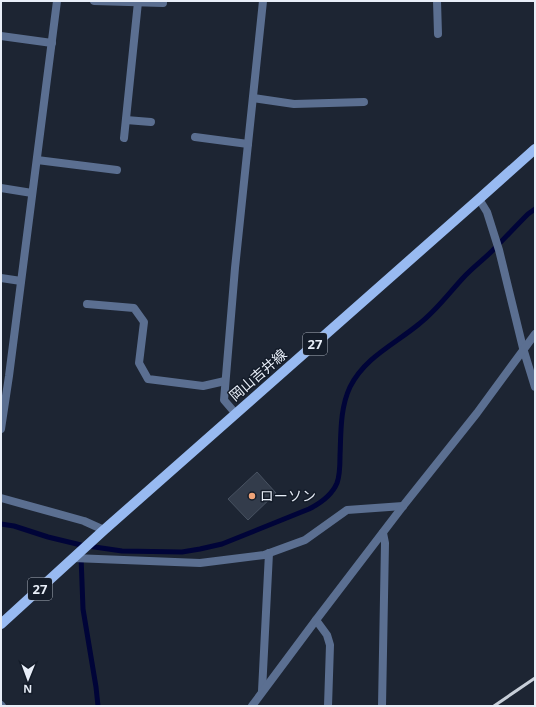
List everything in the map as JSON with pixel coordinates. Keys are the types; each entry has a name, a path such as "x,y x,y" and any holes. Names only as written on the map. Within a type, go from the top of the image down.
{"main road":[{"name":"岡山吉井線","path":"1,624 79,557 95,538 535,149"}],"street":[{"path":"1,429 10,376 57,1"},
{"path":"94,1 163,3 163,1"},
{"path":"236,414 224,400 235,268 263,1"},
{"path":"437,1 438,34"},
{"path":"124,138 138,2"},
{"path":"1,36 52,43"},
{"path":"252,98 294,104 364,102"},
{"path":"126,120 151,122"},
{"path":"194,137 248,144"},
{"path":"37,160 117,170"},
{"path":"1,188 32,193"},
{"path":"479,199 487,212 499,250 523,348 535,387"},
{"path":"1,278 21,281"},
{"path":"87,304 134,308 144,322 139,363 148,379 203,386 226,381"},
{"path":"252,706 382,533 476,413 523,348 535,334"},
{"path":"1,498 84,521 104,530"},
{"path":"79,557 200,563 264,555 305,540 347,510 403,506"},
{"path":"382,533 385,543 382,706"},
{"path":"262,692 269,553"},
{"path":"316,620 327,635 330,645 328,706"}],"building":[{"name":"ローソン","path":"257,472 276,493 248,520 228,499"}],"waterway":[{"path":"1,524 14,526 48,537 81,545 122,551 182,552 222,544 313,507 329,495 335,487 339,477 344,403 356,376 372,359 425,319 466,274 535,209"},
{"path":"81,556 83,609 98,706"}],"railway":[{"path":"494,706 535,678"}],"place":[{"name":"ローソン","path":"252,496"}]}
